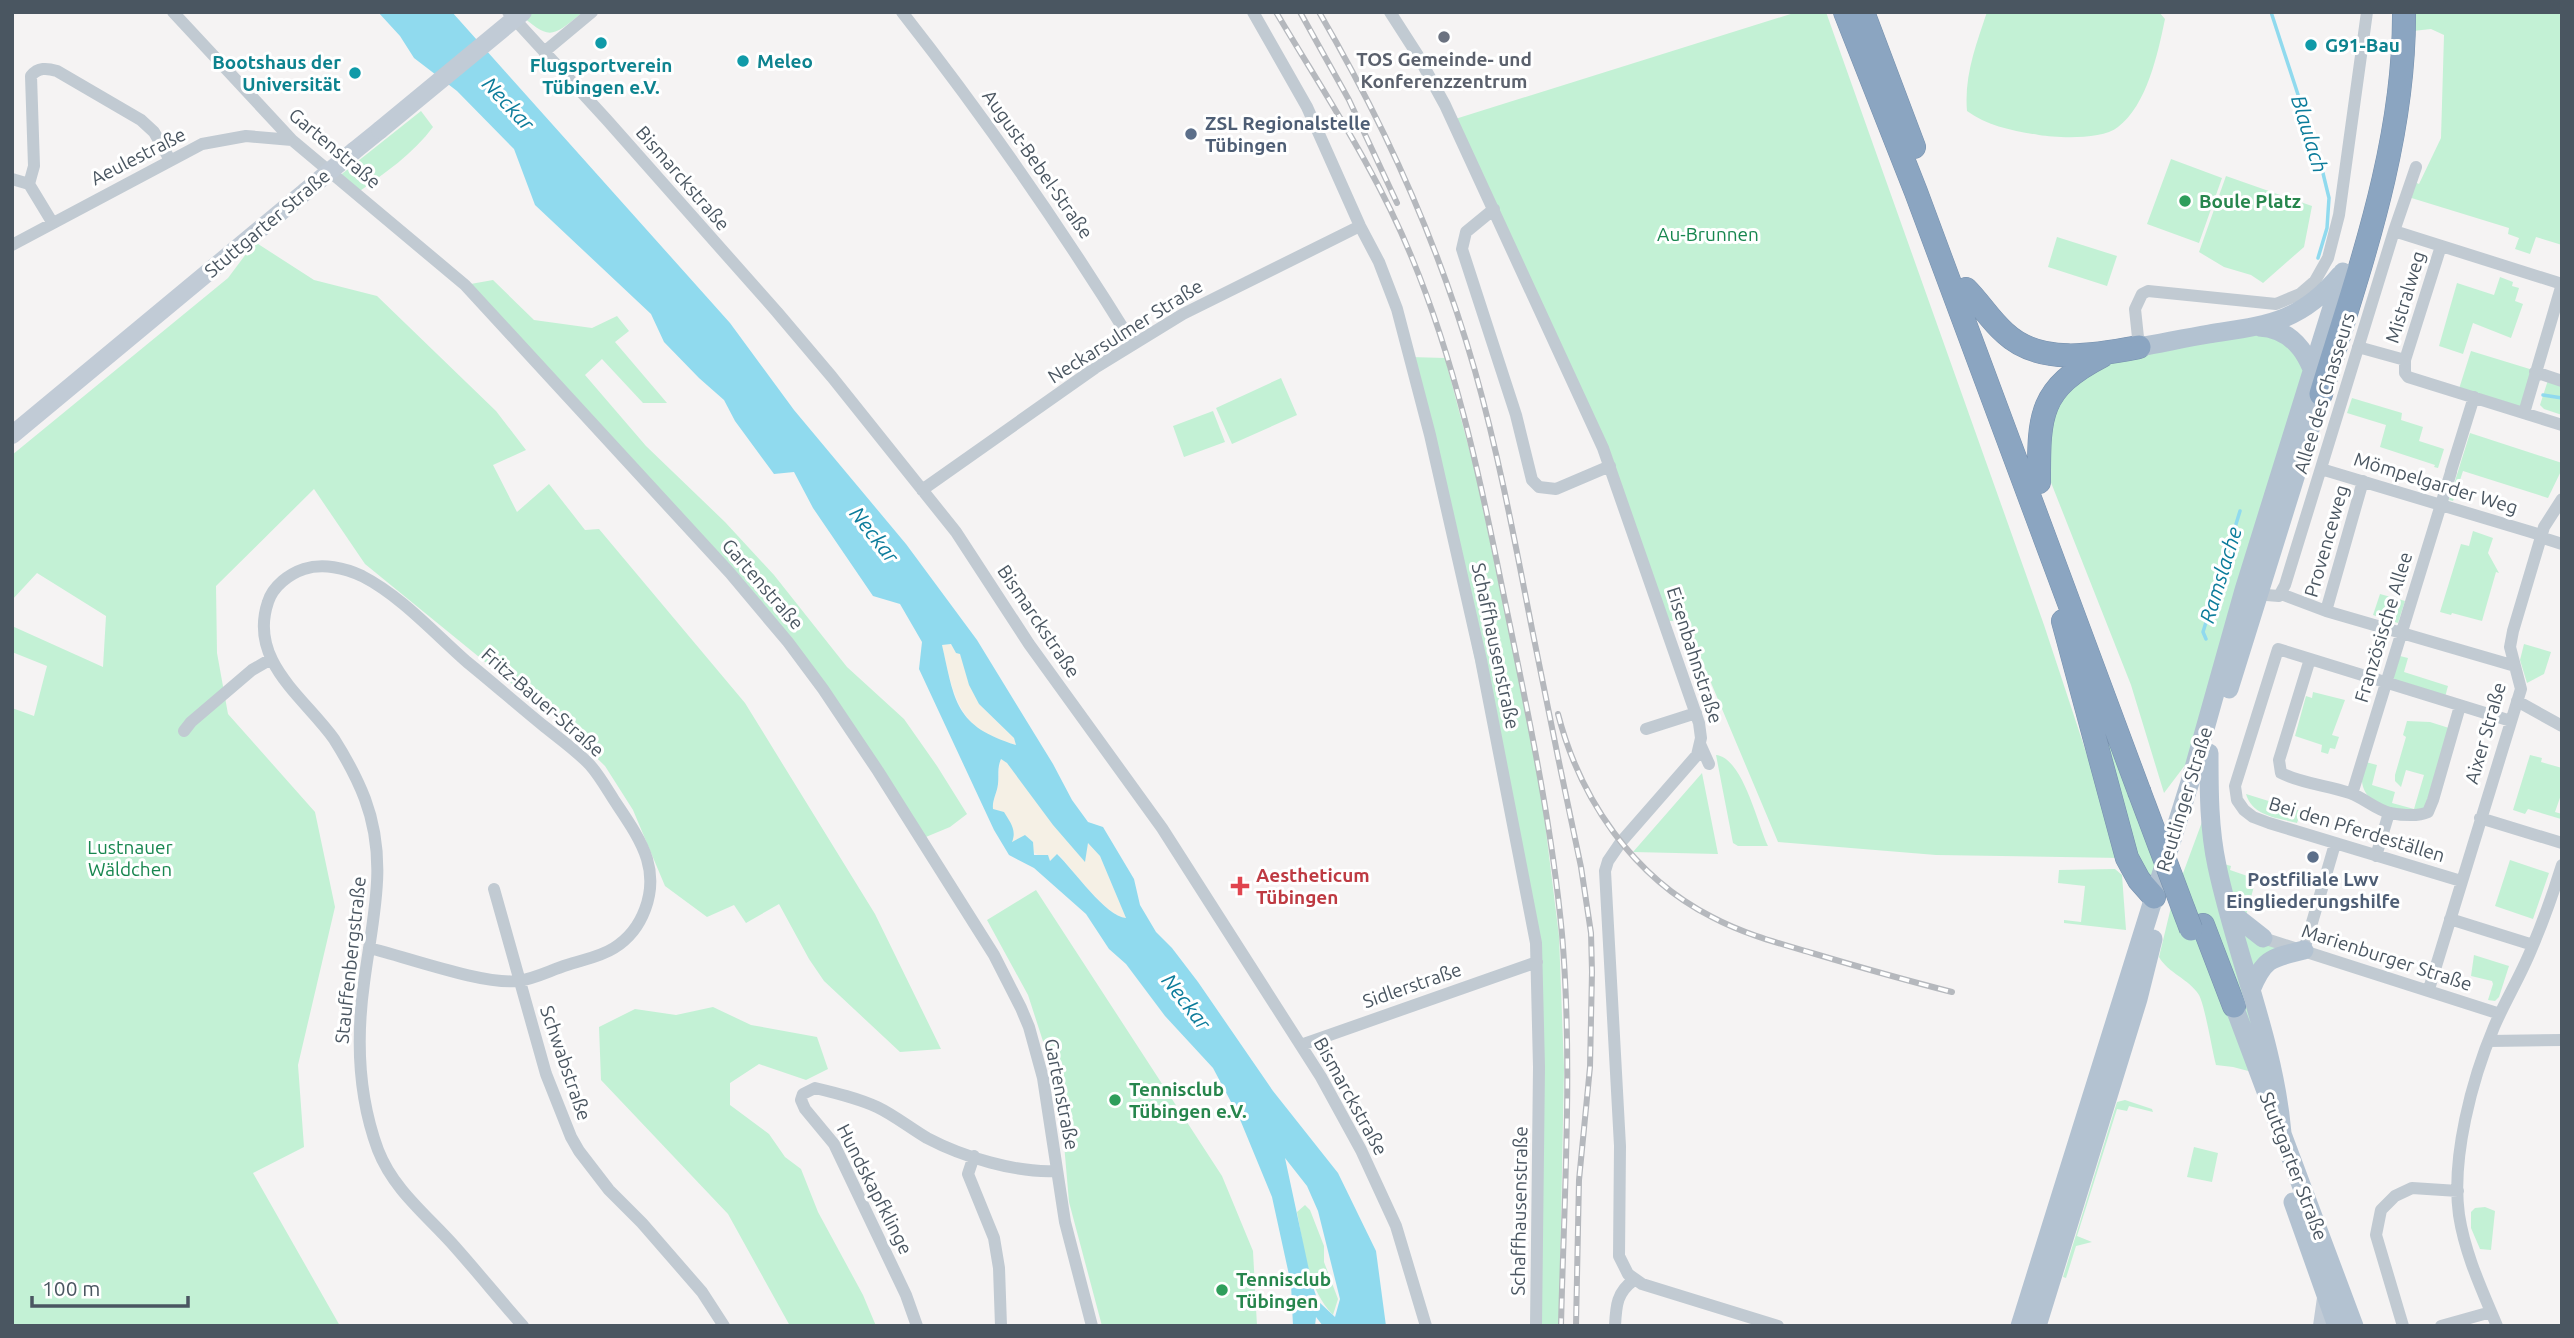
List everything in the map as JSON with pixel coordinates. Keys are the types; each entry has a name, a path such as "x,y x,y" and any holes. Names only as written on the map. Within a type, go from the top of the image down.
{"highway":[{"path":"1845,12 1926,218 2051,554 2146,789"},
{"path":"1863,12 2039,482 2146,789 2228,1009"},
{"path":"2343,272 2366,187 2381,113 2387,58 2388,12"},
{"path":"2321,394 2387,166 2400,90 2404,12"},
{"path":"1966,289 2007,336 2028,349 2060,355 2109,352 2139,346"},
{"path":"2039,482 2040,424 2047,403 2054,391 2071,375 2109,352"},
{"path":"2051,554 2048,573 2122,840 2135,874 2154,897"}],"main road":[{"name":"Stuttgarter Straße","path":"12,435 523,12"},
{"path":"2139,346 2259,327 2309,305 2343,272"},
{"name":"Reutlinger Straße","path":"2037,1326 2209,753 2313,369 2343,272"},
{"path":"2259,327 2272,328 2290,337 2302,349 2313,369 2321,394"},
{"name":"Reutlinger Straße","path":"2020,1326 2201,744 2321,394"},
{"path":"2209,753 2212,836 2229,912 2275,1078 2282,1133"},
{"path":"2229,912 2263,938"},
{"path":"2251,990 2265,963 2304,950"},
{"name":"Stuttgarter Straße","path":"2228,1009 2282,1133 2354,1326"},
{"name":"Stuttgarter Straße","path":"2228,1009 2336,1326"},
{"path":"2322,1326 2326,1306 2325,1294"}],"street":[{"name":"Gartenstraße","path":"173,12 292,140 465,285 730,573 807,666 878,771 1010,983 1029,1027 1043,1078 1068,1235 1093,1326"},
{"name":"Bismarckstraße","path":"508,12 785,321 956,532 1029,644 1161,828 1301,1045 1361,1150 1396,1226 1426,1326"},
{"path":"544,52 592,12"},
{"name":"August-Bebel-Straße","path":"902,12 969,97 1036,193 1133,344"},
{"name":"Schaffhausenstraße","path":"1253,12 1307,107 1379,262 1397,309 1430,435 1506,782 1537,962 1539,1116 1536,1326"},
{"name":"Eisenbahnstraße","path":"1390,12 1438,91 1610,466 1701,734 1697,754 1690,764 1617,848 1605,871 1620,1146 1619,1255 1622,1265 1634,1280"},
{"path":"2139,346 2135,310 2142,294 2148,291 2276,304 2300,294 2315,281 2328,258 2339,215 2367,12"},
{"path":"29,184 34,158 30,76 39,69 57,71 141,120 160,142 170,160"},
{"name":"Aeulestraße","path":"12,245 205,143 236,137 265,136 292,140"},
{"name":"Allee des Chasseurs","path":"2281,594 2416,167"},
{"path":"12,178 29,184 52,222"},
{"path":"1493,209 1466,232 1462,249 1516,415 1532,480 1539,487 1556,489 1610,466"},
{"name":"Neckarsulmer Straße","path":"922,490 1133,344 1183,314 1360,226"},
{"path":"2394,231 2562,284 2524,413"},
{"name":"Mistralweg","path":"2405,360 2441,246"},
{"path":"2358,347 2405,360 2405,373 2409,377 2562,425"},
{"path":"2535,372 2562,381"},
{"name":"Französische Allee","path":"2352,794 2474,397"},
{"name":"Mömpelgarder Weg","path":"2321,469 2541,536"},
{"name":"Provenceweg","path":"2326,611 2363,481"},
{"name":"Aixer Straße","path":"2429,989 2521,684 2510,647 2512,636 2541,536 2548,518 2562,499"},
{"path":"2541,536 2562,544"},
{"name":"Fritz-Bauer-Straße","path":"271,659 266,645 264,621 270,596 277,587 292,575 309,568 330,567 347,570 367,579 404,607 591,766 617,805 648,861 651,885 645,912 633,932 616,947 595,957 519,981 472,975 369,948"},
{"path":"2251,593 2272,597 2281,594"},
{"name":"Provenceweg","path":"2281,594 2326,611 2515,666"},
{"name":"Bei den Pferdeställen","path":"2352,794 2313,782 2294,780 2281,773 2279,766 2310,659 2277,649 2235,786 2235,793 2244,810 2259,820 2461,881"},
{"path":"184,732 191,722 252,670 271,659"},
{"name":"Stauffenbergstraße","path":"271,659 288,687 335,741 366,800 375,834 377,899 362,1003 360,1064 367,1118 380,1155 399,1189 454,1246 523,1326"},
{"path":"2310,659 2511,721"},
{"path":"2517,701 2562,726"},
{"path":"2352,794 2389,813 2418,816 2428,811 2460,706"},
{"path":"1646,729 1696,713"},
{"path":"1700,744 1709,764"},
{"path":"2376,856 2389,813"},
{"path":"2480,818 2562,843"},
{"path":"2304,950 2335,844"},
{"path":"2497,1326 2467,1248 2459,1214 2458,1191 2466,1124 2488,1041 2533,945 2562,865"},
{"name":"Schwabstraße","path":"494,889 555,1100 579,1151 610,1191 642,1223 702,1292 724,1326"},
{"path":"2450,919 2533,945"},
{"name":"Marienburger Straße","path":"2263,938 2429,989 2500,1014"},
{"name":"Sidlerstraße","path":"1301,1045 1537,962"},
{"path":"2488,1041 2562,1040"},
{"name":"Hundskapfklinge","path":"917,1326 901,1282 834,1144 804,1109 803,1094 815,1088 864,1101 937,1143 1024,1170 1056,1171"},
{"path":"974,1156 968,1174 994,1238 999,1268 1001,1326"},
{"path":"2403,1326 2376,1235 2381,1210 2395,1196 2412,1188 2458,1191"},
{"path":"1615,1326 1616,1303 1623,1288 1634,1280 1754,1322 1778,1326"},
{"path":"2448,1325 2491,1312"}],"green space":[{"path":"517,12 583,12 550,33 537,28"},
{"name":"Au-Brunnen","path":"1797,12 1826,12 2044,625 2121,858 1936,855 1778,842 1685,621 1665,621 1603,448 1452,120"},
{"path":"1987,12 2159,12 2165,19 2150,78 2137,106 2128,117 2118,127 2102,134 2057,137 2001,127 1983,121 1967,111 1969,73"},
{"path":"2412,12 2562,12 2562,245 2536,237 2530,254 2515,249 2519,238 2508,234 2509,228 2405,196 2410,180 2419,184 2441,138 2444,35 2431,29 2413,31"},
{"path":"421,111 433,127 398,163 357,193 338,177"},
{"name":"Boule Platz","path":"2171,159 2222,178 2199,243 2147,224"},
{"path":"2226,176 2312,206 2304,247 2263,283 2251,275 2224,267 2199,252"},
{"path":"2057,237 2117,256 2107,286 2048,267"},
{"name":"Lustnauer Wäldchen","path":"255,242 314,280 377,296 496,411 526,450 493,465 517,512 549,484 585,530 599,529 745,703 875,914 941,1049 900,1052 824,981 779,904 746,923 734,905 707,917 665,886 633,810 605,766 566,728 365,564 314,489 216,586 217,653 228,714 315,812 335,907 298,1065 304,1147 253,1173 340,1326 12,1326 12,708 34,716 47,666 12,652 12,626 103,667 106,616 37,573 12,600 12,455 228,278"},
{"path":"2500,277 2513,282 2512,286 2519,288 2515,301 2523,304 2511,338 2473,323 2463,354 2439,346 2457,283 2494,295"},
{"path":"493,280 534,320 592,328 617,316 629,331 615,342 667,403 643,403 602,359 585,375 646,446 725,522 774,575 847,667 904,719 967,814 950,827 921,839 788,642 465,285"},
{"path":"2265,327 2313,369 2201,744 2164,793 2131,685 2050,480 2043,414 2078,369"},
{"path":"2471,351 2533,370 2524,413 2458,392"},
{"path":"1410,357 1445,358 1476,475 1539,775 1559,936 1564,1068 1559,1326 1536,1326 1536,943"},
{"path":"1281,378 1297,415 1232,444 1216,408"},
{"path":"2548,380 2562,385 2562,415 2540,405"},
{"path":"2352,398 2402,413 2401,420 2423,427 2419,441 2444,449 2438,468 2380,447 2386,425 2347,413"},
{"path":"1213,411 1225,442 1184,457 1173,426"},
{"path":"2470,433 2562,463 2562,469 2548,498 2463,471 2453,501 2449,500"},
{"path":"2473,531 2493,538 2488,553 2499,573 2496,572 2482,621 2440,612 2461,544 2469,546"},
{"path":"2380,594 2405,601 2398,623 2373,615"},
{"path":"2065,607 2158,862 2154,879 2144,877"},
{"path":"2524,644 2551,652 2544,674 2527,683 2520,660"},
{"path":"2400,656 2408,658 2404,672 2448,686 2445,697 2395,681 2393,677"},
{"path":"2313,692 2345,700 2332,735 2339,737 2335,749 2330,748 2328,754 2321,752 2322,745 2295,736 2306,696 2312,698"},
{"path":"2407,721 2430,722 2449,728 2426,810 2389,813 2365,792 2362,761 2377,765 2372,785 2395,792 2392,803 2414,809 2424,775 2406,770 2401,787 2395,781 2406,737 2403,735"},
{"path":"1716,755 1726,759 1741,779 1768,846 1738,846 1733,843"},
{"path":"2530,755 2542,758 2541,762 2562,768 2562,792 2555,812 2562,814 2561,819 2528,809 2525,814 2513,810"},
{"path":"1702,773 1718,854 1633,852"},
{"path":"2246,794 2301,811 2297,823 2260,812"},
{"path":"2202,822 2229,912 2288,946 2258,973 2275,1078 2216,1065 2199,995 2159,957 2172,903"},
{"path":"2510,860 2549,873 2533,919 2495,906"},
{"path":"2224,864 2231,866 2230,870 2256,879 2245,919 2238,911"},
{"path":"2115,869 2122,875 2126,930 2064,923 2064,920 2081,922 2085,886 2058,883 2059,870"},
{"name":"Tennisclub Tübingen e.V.","path":"1036,890 1222,1176 1253,1251 1257,1326 1102,1326 1069,1202 1063,1132 1052,1069 1028,995 987,920"},
{"path":"2474,955 2509,966 2499,997 2495,1001 2488,1000 2492,981 2471,976"},
{"path":"713,1007 751,1025 817,1037 828,1069 806,1080 759,1064 730,1083 730,1105 769,1134 785,1157 801,1169 818,1212 863,1295 876,1326 790,1326 728,1214 601,1080 599,1027 635,1009 676,1015"},
{"path":"2125,1100 2152,1109 2153,1112 2129,1106 2127,1111 2117,1109 2077,1236 2092,1242 2076,1246 2066,1278 2063,1277 2117,1102"},
{"path":"2194,1147 2218,1153 2212,1182 2187,1177"},
{"path":"1305,1205 1310,1210 1324,1246 1324,1262 1338,1299 1333,1315 1317,1293 1308,1267 1297,1212"},
{"path":"2485,1207 2495,1211 2491,1250 2480,1249 2471,1228 2471,1212 2475,1208"}],"sand":[{"path":"951,644 956,653 960,653 979,704 1014,738 1017,745 990,737 969,720 951,684 942,645"},
{"path":"1001,759 1085,860 1088,842 1100,856 1126,918 1100,901 1058,854 1050,861 1012,842 998,812 993,809"}],"water":[{"name":"Neckar","path":"378,12 452,12 730,323 794,410 906,544 977,640 1072,800 1088,822 1103,827 1134,879 1140,905 1156,932 1198,982 1273,1091 1338,1173 1376,1251 1386,1326 1323,1326 1316,1317 1315,1326 1293,1326 1291,1284 1272,1197 1239,1117 1213,1068 1165,1016 1126,964 1109,949 1086,914 1034,868 1009,855 994,830 919,669 922,642 900,604 873,596 813,508 794,472 774,474 735,421 724,400 664,342 651,314 535,205 514,149 457,91 414,58 400,36","holes":["951,644 956,653 960,654 969,685 979,704 1014,738 1016,745 981,729 969,720 961,709 950,682 942,645","1001,759 1007,763 1053,825 1085,862 1088,843 1100,856 1126,918 1109,910 1057,854 1050,861 1048,855 1034,855 1033,842 1025,835 1012,842 1013,830 1004,812 993,809","1285,1158 1307,1186 1318,1211 1340,1299 1335,1317 1318,1301"]}],"waterway":[{"name":"Blaulach","path":"2271,12 2321,165 2329,198 2327,228 2318,258"},
{"path":"2543,395 2562,398"},
{"name":"Ramslache","path":"2206,639 2203,632 2240,511"}],"railway":[{"path":"1276,12 1366,163 1412,258 1453,377 1484,500 1536,758 1562,934 1567,1081 1561,1326"},
{"path":"1300,12 1349,100 1397,203"},
{"path":"1319,12 1388,142 1427,232 1461,324 1499,467 1581,867 1591,933 1592,972 1590,1067 1579,1180 1576,1326"},
{"path":"1558,714 1580,776 1614,832 1634,858 1684,900 1724,923 1761,938 1952,992"}],"place":[{"name":"TOS Gemeinde- und Konferenzzentrum","path":"1444,37"},
{"name":"Flugsportverein Tübingen e.V.","path":"601,43"},
{"name":"G91-Bau","path":"2311,45"},
{"name":"Meleo","path":"743,61"},
{"name":"Bootshaus der Universität","path":"355,73"},
{"name":"ZSL Regionalstelle Tübingen","path":"1191,134"},
{"name":"Boule Platz","path":"2185,201"},
{"name":"Postfiliale Lwv Eingliederungshilfe","path":"2313,857"},
{"name":"Aestheticum Tübingen","path":"1240,886"},
{"name":"Tennisclub Tübingen e.V.","path":"1115,1100"},
{"name":"Tennisclub Tübingen","path":"1222,1290"}]}
